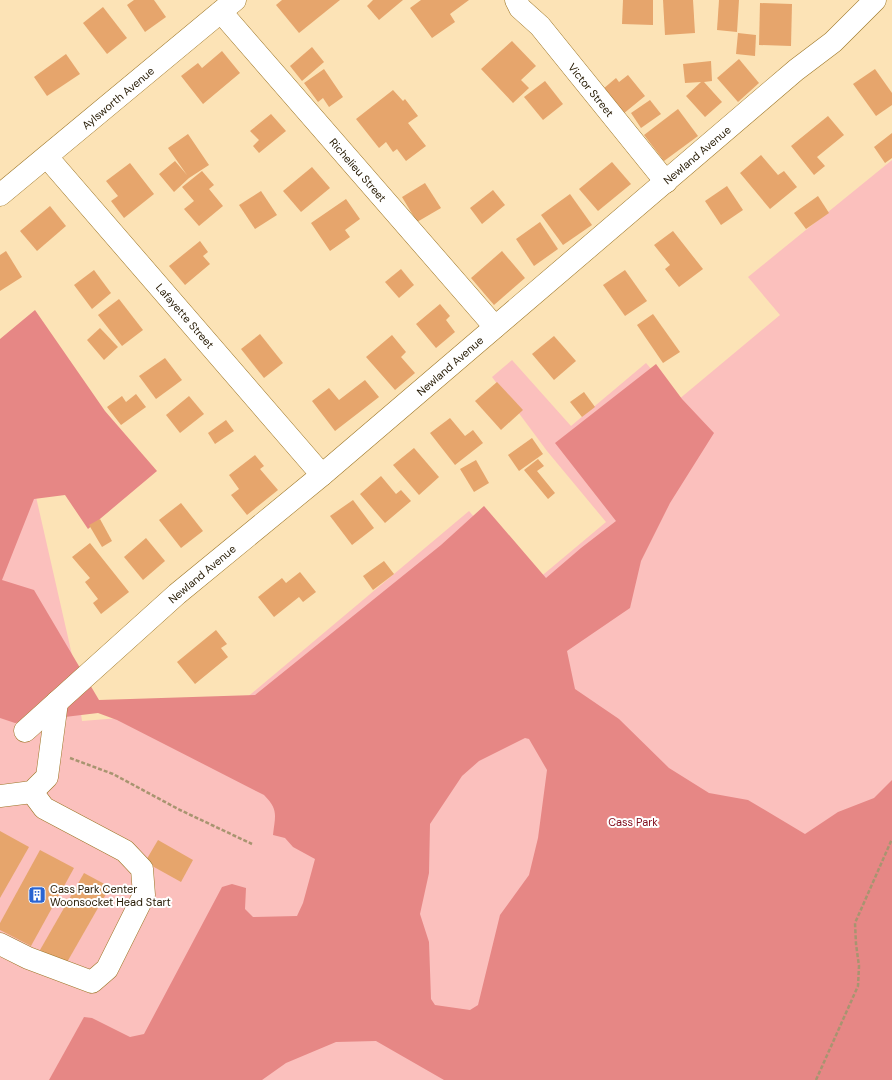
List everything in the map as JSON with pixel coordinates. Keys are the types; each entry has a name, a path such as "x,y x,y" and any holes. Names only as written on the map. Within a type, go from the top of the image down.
{"street":[{"name":"Victor Street","path":"516,0 520,8 540,26 666,182"},
{"name":"Newland Avenue","path":"25,731 177,594 322,475 796,70 820,53 875,0"},
{"name":"Aylsworth Avenue","path":"0,195 228,6"},
{"name":"Richelieu Street","path":"228,6 495,327"},
{"name":"Lafayette Street","path":"47,157 322,475"},
{"path":"0,796 32,792 47,777 57,702"},
{"path":"0,944 28,958 92,982 107,969 144,895 142,869 125,850 44,808 32,792"}],"path":[{"path":"50,751 113,774 180,810 252,844"},
{"path":"816,1080 858,986 859,966 855,923 892,839"}],"green space":[{"name":"Cass Park","path":"892,160 892,1080 0,1080 0,344 1,343 75,668 82,721 233,709 469,511 532,584 606,522 547,451 492,377 512,360 571,426 646,363 678,400 780,315 748,277"},
{"path":"35,310 105,411 157,471 88,529 65,495 34,499 2,580 34,590 99,700 255,695 441,545 484,506 546,578 616,521 555,443 656,364 682,399 714,433 670,503 641,561 630,608 567,651 575,689 619,719 669,768 709,793 748,800 805,834 838,812 874,798 892,780 892,1080 444,1080 376,1041 336,1042 286,1063 262,1080 49,1080 84,1017 92,1018 130,1037 144,1034 222,887 232,884 246,888 245,909 253,917 297,916 303,903 315,859 293,847 285,838 273,835 275,818 274,809 264,795 117,720 98,713 15,723 0,718 0,339","holes":["525,738 529,739 547,770 538,838 529,875 500,915 478,1005 470,1010 435,1005 431,999 429,942 420,914 429,873 430,824 462,776 479,761"]}],"building":[{"path":"134,0 154,0 166,17 145,32 127,5"},
{"path":"282,0 340,0 299,33 276,5"},
{"path":"373,0 403,0 379,20 367,6"},
{"path":"421,0 469,0 450,14 455,22 432,38 410,8"},
{"path":"623,0 653,0 653,25 622,24"},
{"path":"663,0 693,0 695,33 665,35"},
{"path":"719,0 739,0 737,32 717,30"},
{"path":"760,3 792,4 791,46 759,45"},
{"path":"103,7 127,38 107,54 83,23"},
{"path":"738,33 756,35 755,56 736,54"},
{"path":"512,41 536,66 521,80 529,88 513,103 481,69"},
{"path":"312,47 324,62 302,81 290,66"},
{"path":"222,51 240,73 203,104 181,76 198,63 202,68"},
{"path":"66,54 80,74 47,96 34,77"},
{"path":"739,59 759,83 738,102 717,78"},
{"path":"711,61 712,81 704,82 722,102 705,117 686,96 701,82 685,83 683,64"},
{"path":"324,69 343,97 329,107 323,98 318,102 304,83"},
{"path":"875,69 892,93 892,105 876,116 853,84"},
{"path":"628,75 645,96 623,114 603,89 616,78 619,82"},
{"path":"545,81 563,104 543,120 524,97"},
{"path":"393,90 403,101 405,99 418,116 408,123 426,146 406,161 397,149 393,152 386,142 379,148 356,119"},
{"path":"650,100 661,114 641,128 631,113"},
{"path":"678,109 698,136 664,161 644,135"},
{"path":"271,114 286,131 259,153 253,146 259,140 250,131"},
{"path":"828,116 844,135 817,157 825,166 814,175 791,146"},
{"path":"892,133 892,158 885,163 874,147"},
{"path":"188,134 209,165 189,178 174,192 159,174 175,161 187,175 168,148"},
{"path":"761,155 778,175 784,171 797,187 770,209 740,173"},
{"path":"612,162 631,184 598,211 579,189"},
{"path":"130,163 154,194 124,218 111,201 118,196 106,181"},
{"path":"312,167 330,188 301,212 283,191"},
{"path":"202,171 214,185 209,189 223,206 199,226 184,209 194,201 182,187"},
{"path":"425,183 441,208 417,222 402,197"},
{"path":"727,186 743,210 721,225 705,201"},
{"path":"493,190 505,205 482,224 470,208"},
{"path":"261,191 277,215 255,229 239,205"},
{"path":"570,194 592,225 563,245 541,215"},
{"path":"818,196 829,213 806,229 794,213"},
{"path":"346,199 360,219 345,230 350,237 330,251 311,223"},
{"path":"50,206 66,226 37,251 20,231"},
{"path":"540,222 558,249 534,266 516,239"},
{"path":"673,231 703,269 679,287 665,269 670,265 654,245"},
{"path":"200,241 208,252 203,256 210,264 185,285 169,266"},
{"path":"6,251 22,277 0,291 0,255"},
{"path":"502,251 525,278 494,305 471,278"},
{"path":"401,269 414,285 399,298 385,282"},
{"path":"94,270 111,293 92,309 74,285"},
{"path":"625,270 647,301 625,316 603,285"},
{"path":"119,299 143,330 122,346 98,315"},
{"path":"440,304 450,316 446,320 455,332 436,348 416,324"},
{"path":"653,314 680,352 663,363 637,325"},
{"path":"100,328 118,347 104,360 87,340"},
{"path":"260,334 283,363 264,378 241,349"},
{"path":"392,335 406,352 401,357 415,373 395,390 366,357"},
{"path":"554,336 576,361 554,380 532,354"},
{"path":"165,358 182,380 156,399 139,376"},
{"path":"365,380 379,397 335,431 312,401 329,388 339,400"},
{"path":"497,382 523,410 501,430 475,401"},
{"path":"584,392 595,407 582,417 570,402"},
{"path":"136,394 146,407 121,425 107,407 122,396 126,402"},
{"path":"189,396 204,414 180,433 166,415"},
{"path":"450,418 465,436 473,430 483,443 455,465 430,433"},
{"path":"226,420 234,431 215,444 208,433"},
{"path":"532,438 543,454 519,471 508,455"},
{"path":"414,448 439,477 419,495 393,465"},
{"path":"255,455 264,466 260,469 278,490 247,515 231,495 239,489 229,475"},
{"path":"538,459 544,466 537,471 555,493 548,499 524,470"},
{"path":"476,460 489,483 474,492 460,469"},
{"path":"381,476 396,494 401,490 411,501 385,523 360,494"},
{"path":"353,500 374,528 352,545 330,516"},
{"path":"181,503 203,531 181,548 159,520"},
{"path":"100,519 112,541 102,547 89,525"},
{"path":"146,538 165,561 143,580 124,557"},
{"path":"90,543 129,592 101,614 93,603 98,599 85,582 90,578 72,557"},
{"path":"384,561 394,574 373,590 363,576"},
{"path":"300,572 316,592 303,602 299,597 274,617 258,597 282,578 286,583"},
{"path":"216,630 227,644 221,648 228,657 195,684 177,662"},
{"path":"0,831 29,847 0,898"},
{"path":"158,840 193,860 181,882 145,862"},
{"name":"Cass Park Center Woonsocket Head Start","path":"40,850 74,868 31,946 0,930 0,923"},
{"name":"Cass Park Center Woonsocket Head Start","path":"84,873 110,887 66,964 40,950"}],"place":[{"name":"Cass Park Center Woonsocket Head Start","path":"37,895"}]}
